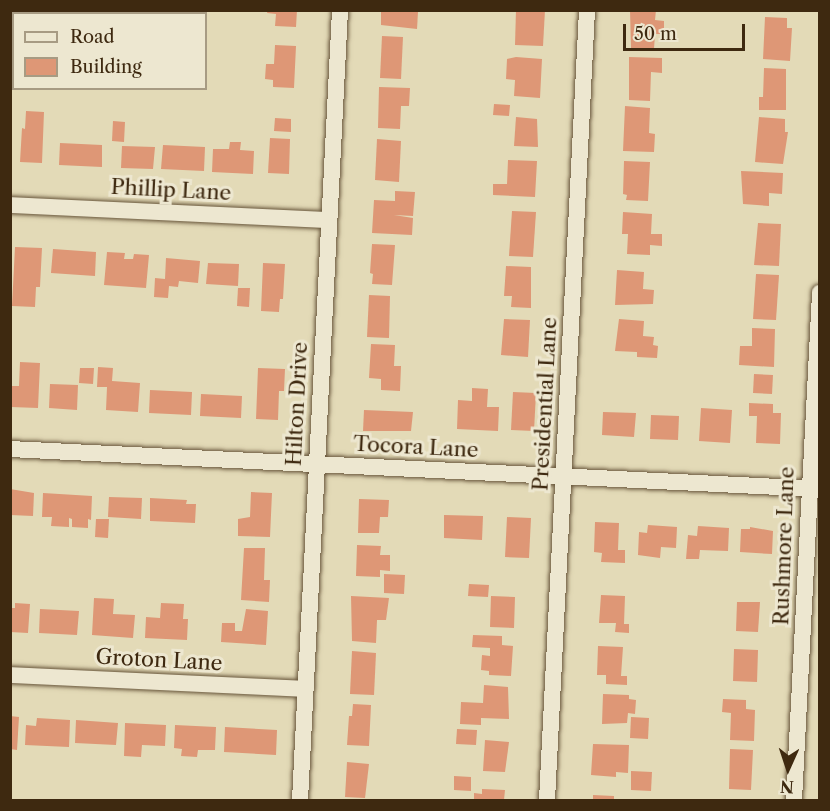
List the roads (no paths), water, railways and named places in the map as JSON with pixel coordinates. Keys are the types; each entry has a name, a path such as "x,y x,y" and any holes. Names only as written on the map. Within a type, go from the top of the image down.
{"street":[{"name":"Hilton Drive","path":"300,801 340,10"},
{"name":"Presidential Lane","path":"547,801 587,10"},
{"name":"Phillip Lane","path":"10,206 329,220"},
{"name":"Rushmore Lane","path":"794,801 814,489 819,293"},
{"name":"Tocora Lane","path":"10,449 814,489"},
{"name":"Groton Lane","path":"10,675 305,689"}]}
